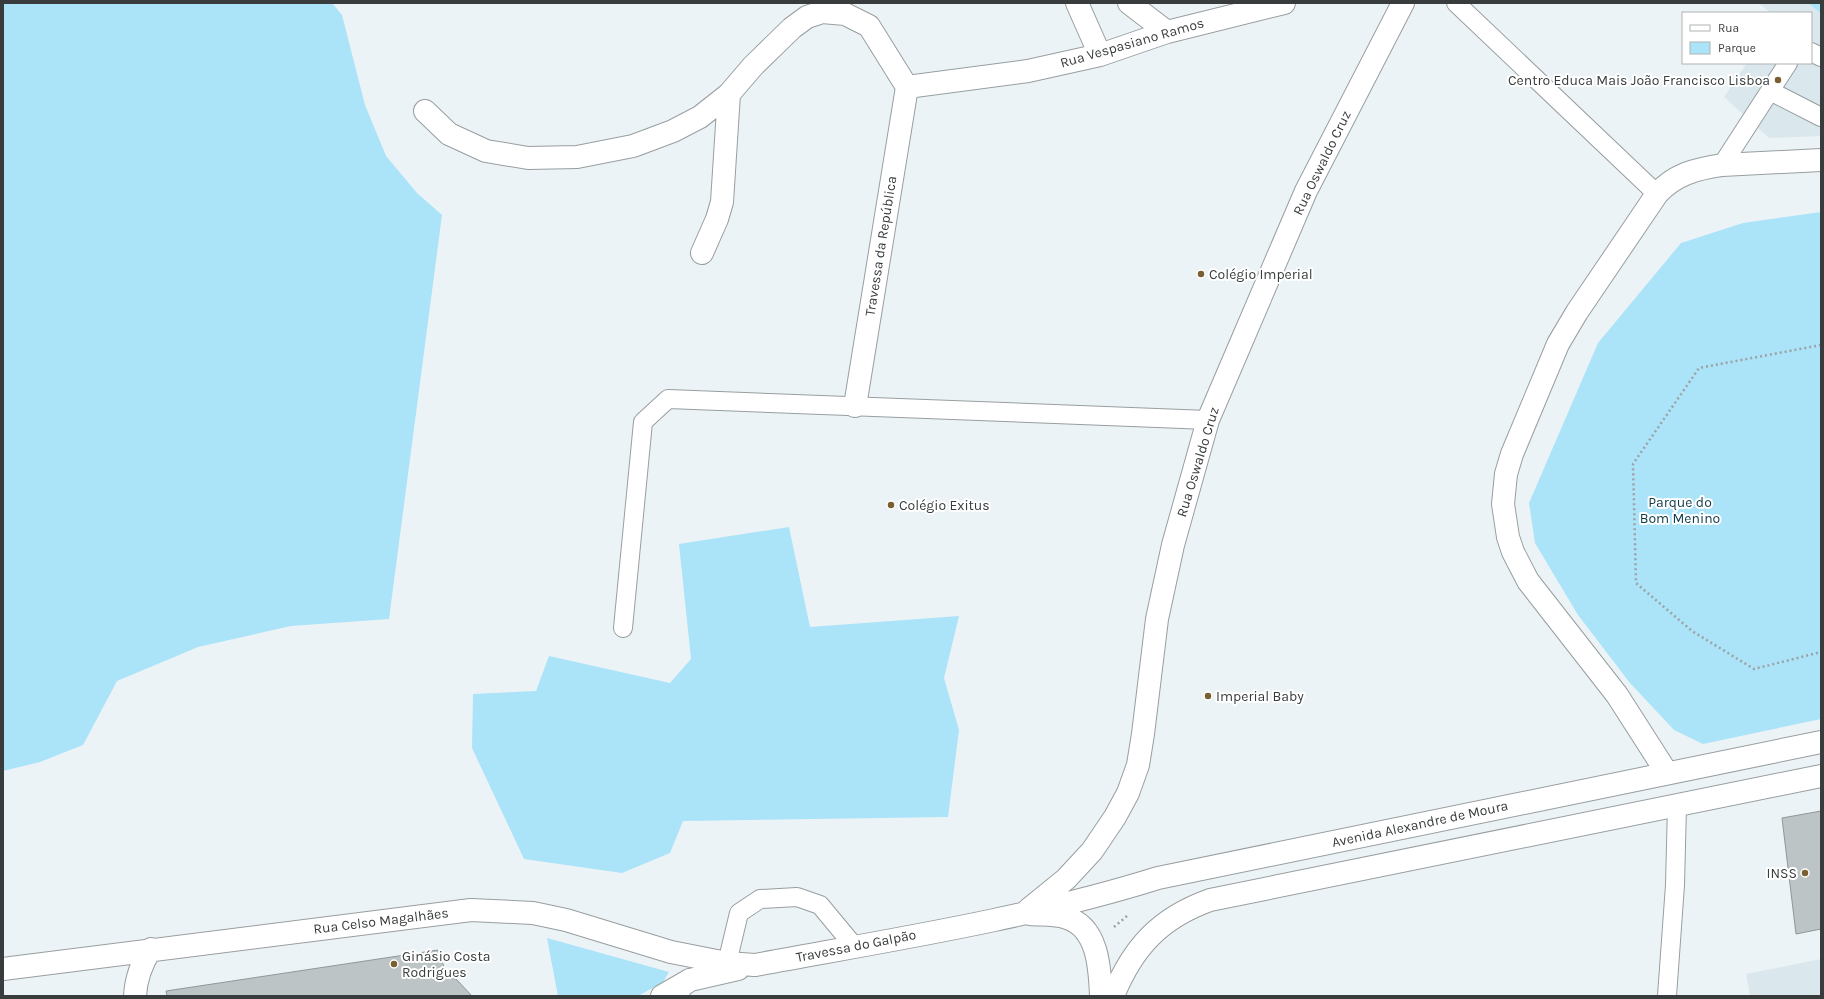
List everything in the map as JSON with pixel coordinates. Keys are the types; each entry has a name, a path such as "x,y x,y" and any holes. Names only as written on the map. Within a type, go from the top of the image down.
{"main road":[{"path":"1077,3 1100,55"},
{"path":"1130,3 1168,32"},
{"name":"Rua Vespasiano Ramos","path":"907,87 1028,71 1100,55 1168,32 1284,3"},
{"name":"Rua Oswaldo Cruz","path":"1021,914 1046,897 1066,879 1092,851 1115,817 1128,793 1138,765 1142,742 1159,612 1174,545 1208,420 1306,191 1402,3"},
{"path":"426,111 448,134 486,151 528,158 578,157 633,146 672,131 700,117 728,94 753,66 792,28 806,17 822,12 845,14 869,26 907,87"},
{"name":"Travessa da República","path":"855,406 907,87"},
{"path":"702,254 717,219 722,202 728,94"},
{"path":"1667,773 1617,695 1528,581 1513,552 1507,531 1503,504 1506,474 1512,454 1558,344 1577,312 1657,194 1666,184 1690,171 1722,165 1821,160"},
{"name":"Avenida Alexandre de Moura","path":"1021,914 1122,890 1166,877 1821,742"},
{"path":"1113,996 1125,972 1149,937 1177,914 1210,900 1821,776"},
{"name":"Rua Celso Magalhães","path":"3,969 151,949 471,910 533,913 566,920 671,952 727,964 755,965"},
{"path":"1021,914 1064,917 1080,924 1089,935 1093,943 1099,971 1101,996"},
{"name":"Travessa do Galpão","path":"662,996 755,965 1021,914"},
{"path":"135,996 136,981 142,963 151,949"}],"lane":[{"path":"1456,3 1657,194"},
{"path":"1812,52 1821,57"},
{"path":"1722,165 1787,64"},
{"path":"1770,91 1821,117"},
{"path":"622,628 643,422 668,400 1208,420"},
{"path":"1667,996 1675,885 1677,806"},
{"path":"727,964 738,913 760,898 797,897 820,905 854,946"}],"path":[{"path":"1821,344 1699,368 1633,464 1636,583 1692,631 1754,669 1821,652"}],"shaded area":[{"name":"Centro Educa Mais João Francisco Lisboa","path":"1758,3 1821,3 1821,136 1769,138 1724,97 1746,64 1812,64 1812,12 1770,12"},
{"path":"1821,959 1821,996 1750,996 1746,974"}],"green space":[{"path":"3,3 332,3 342,15 365,105 386,156 417,193 442,215 389,619 291,626 198,647 117,681 83,745 40,762 3,771"},
{"path":"1808,3 1821,3 1821,13"},
{"name":"Parque do Bom Menino","path":"1821,212 1821,719 1703,744 1674,730 1630,683 1578,615 1535,543 1529,503 1598,343 1681,243 1743,223"},
{"path":"789,527 810,627 959,616 944,678 959,730 948,817 683,821 670,853 622,873 524,859 472,748 473,694 536,691 549,656 670,683 691,659 679,544"},
{"path":"547,938 669,972 663,982 638,996 558,996"}],"building":[{"name":"INSS","path":"1821,811 1821,929 1796,934 1782,818"},
{"name":"Ginásio Costa Rodrigues","path":"438,950 448,978 456,979 472,996 167,996 166,991"}],"place":[{"name":"Centro Educa Mais João Francisco Lisboa","path":"1778,80"},
{"name":"Colégio Imperial","path":"1201,274"},
{"name":"Colégio Exitus","path":"891,505"},
{"name":"Imperial Baby","path":"1208,696"},
{"name":"INSS","path":"1805,873"},
{"name":"Ginásio Costa Rodrigues","path":"394,964"}]}
